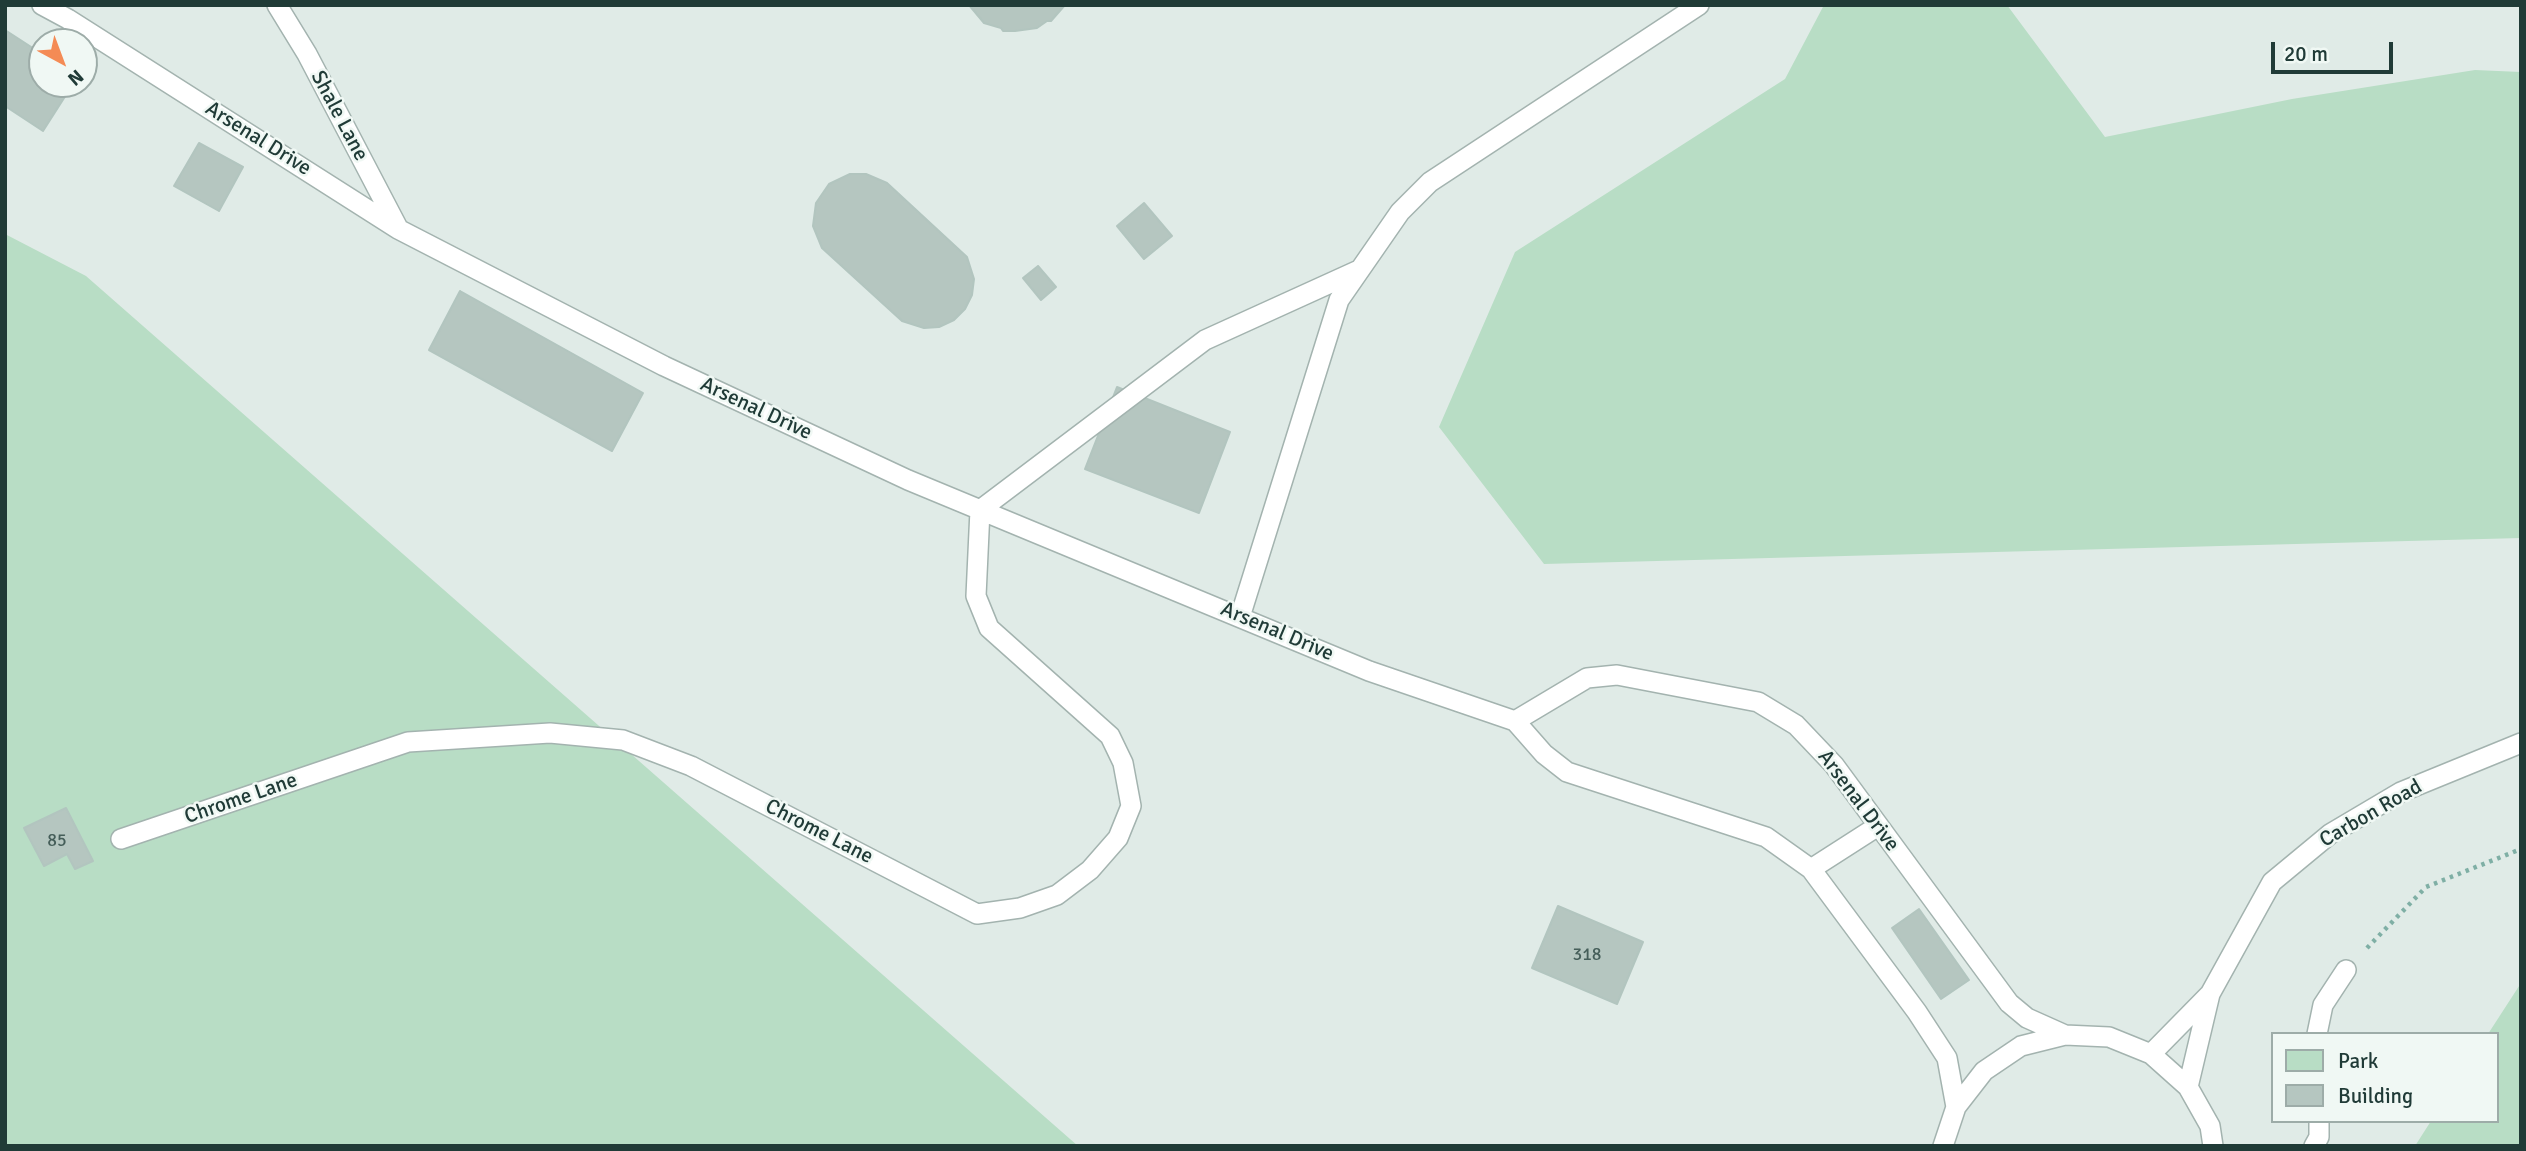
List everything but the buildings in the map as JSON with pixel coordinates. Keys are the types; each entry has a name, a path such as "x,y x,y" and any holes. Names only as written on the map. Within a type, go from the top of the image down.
{"lane":[{"name":"Arsenal Drive","path":"42,5 398,229 664,366 908,480 1369,671 1515,721 1544,754 1567,772 1766,837 1811,869 1917,1012 1947,1058 1956,1107"},
{"name":"Shale Lane","path":"277,5 307,54 398,229"},
{"path":"1240,617 1339,300 1400,212 1430,182 1699,5"},
{"path":"980,510 1205,340 1359,270"},
{"name":"Chrome Lane","path":"121,839 408,742 550,733 623,740 691,766 978,914 1020,908 1058,895 1090,870 1118,838 1131,806 1123,762 1110,736 989,628 976,596 980,510"},
{"name":"Arsenal Drive","path":"1515,721 1587,678 1617,675 1758,702 1796,725 1835,765 2009,1003 2027,1018 2065,1035"},
{"name":"Carbon Road","path":"2151,1054 2210,994 2272,882 2330,834 2401,792 2521,743"},
{"path":"1811,869 1878,826"},
{"path":"2317,1032 2323,1004 2346,970"},
{"name":"Carbon Road","path":"2188,1087 2210,994"},
{"path":"1943,1146 1956,1107 1984,1071 2021,1046 2065,1035 2109,1037 2151,1054 2188,1087 2210,1126 2213,1146"},
{"path":"2314,1146 2319,1137 2319,1123"}],"path":[{"path":"2346,970 2426,887 2521,849"}],"green space":[{"path":"1824,5 2007,5 2105,137 2292,99 2475,70 2521,72 2521,538 1544,564 1439,427 1515,252 1785,79"},
{"path":"5,234 86,276 1078,1146 5,1146"},
{"path":"2521,983 2521,1146 2415,1146 2430,1123 2498,1123 2498,1032 2489,1032"}]}
